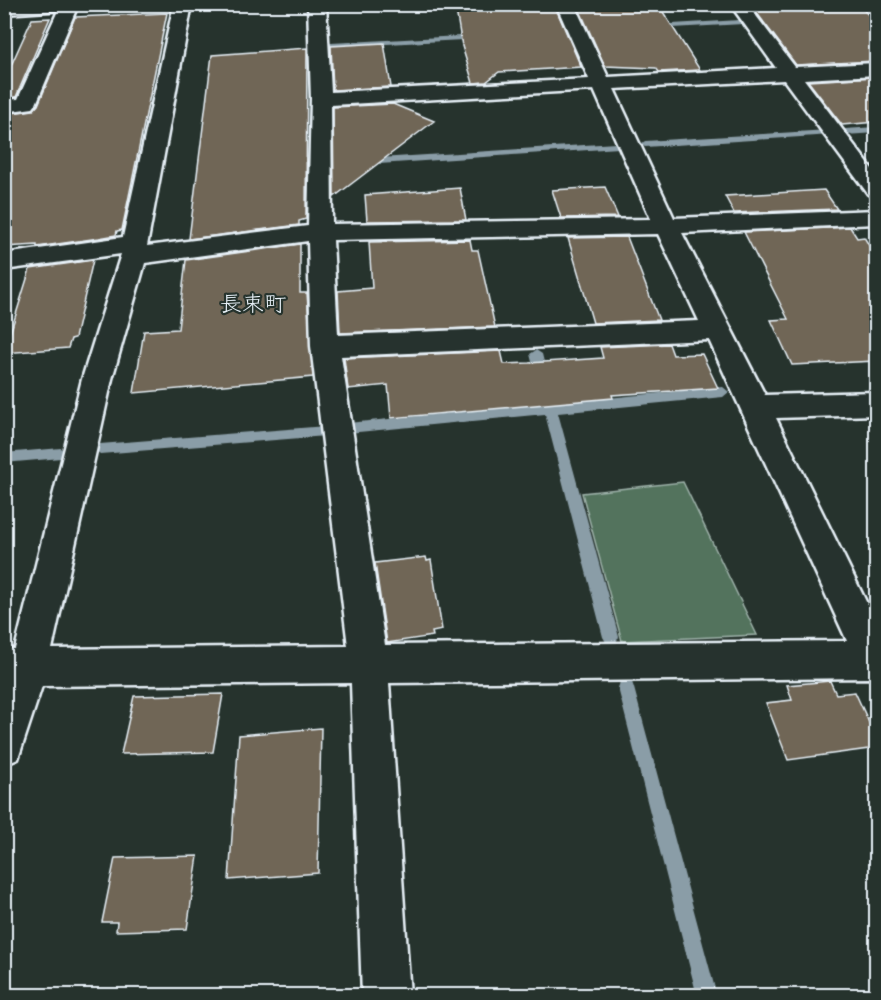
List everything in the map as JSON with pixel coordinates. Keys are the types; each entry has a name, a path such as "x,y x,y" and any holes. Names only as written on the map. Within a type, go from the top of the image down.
{"street":[{"path":"4,9 78,4"},
{"path":"4,745 17,668 134,250 183,4"},
{"path":"317,4 321,99 320,232 325,346 369,664 386,996"},
{"path":"17,668 876,660 756,406 666,226 565,4"},
{"path":"738,4 792,73 876,189"},
{"path":"4,106 26,104 69,5"},
{"path":"321,99 876,69"},
{"path":"4,262 320,232 666,226 876,217"},
{"path":"325,346 717,330"},
{"path":"756,406 876,403"}],"green space":[{"path":"683,482 757,635 622,641 582,493"}],"building":[{"path":"455,4 554,4 581,67 499,72 486,82 473,83 462,46"},
{"path":"577,4 658,4 700,70 659,72 656,68 605,66"},
{"path":"750,4 858,4 876,23 876,61 796,65"},
{"path":"167,13 122,230 117,231 116,235 37,247 37,245 4,247 4,114 33,110 38,105 75,17"},
{"path":"50,18 16,97 4,98 4,81 32,19"},
{"path":"384,43 391,87 333,90 331,46"},
{"path":"307,48 306,219 299,221 299,225 189,239 212,55"},
{"path":"876,77 876,122 842,125 808,81"},
{"path":"393,104 434,121 334,197 333,107"},
{"path":"605,187 618,217 561,218 552,190"},
{"path":"460,188 466,220 367,221 365,195"},
{"path":"824,190 837,209 734,213 725,196"},
{"path":"850,227 857,238 864,237 876,257 876,361 792,365 771,320 788,319 744,232"},
{"path":"627,237 659,320 593,323 568,238"},
{"path":"470,240 472,250 478,250 495,327 340,333 338,291 372,288 369,242"},
{"path":"300,244 300,293 307,293 313,377 134,393 144,331 178,329 186,260"},
{"path":"93,260 75,338 71,339 68,348 4,353 30,269"},
{"path":"669,344 673,355 702,354 718,388 612,395 613,398 391,418 388,385 348,389 344,358 501,351 504,364 529,363 603,358 600,347"},
{"path":"426,557 427,561 431,560 442,630 432,632 433,636 387,643 375,563"},
{"path":"830,681 836,694 855,692 876,738 876,748 788,760 766,703 792,700 787,685"},
{"path":"223,694 213,752 121,754 134,696"},
{"path":"321,728 318,873 229,880 239,735"},
{"path":"198,856 187,929 116,931 117,922 102,922 115,858"}],"waterway":[{"path":"852,17 876,15"},
{"path":"655,27 740,22"},
{"path":"331,45 478,37"},
{"path":"845,132 876,130"},
{"path":"645,144 828,133"},
{"path":"364,162 616,146"},
{"path":"536,354 542,378"},
{"path":"550,409 723,392"},
{"path":"548,400 550,409"},
{"path":"348,428 550,409"},
{"path":"550,409 611,637"},
{"path":"100,449 326,431"},
{"path":"4,458 61,453"},
{"path":"626,688 707,996"}],"district":[{"name":"長束町","path":"253,303"}]}
